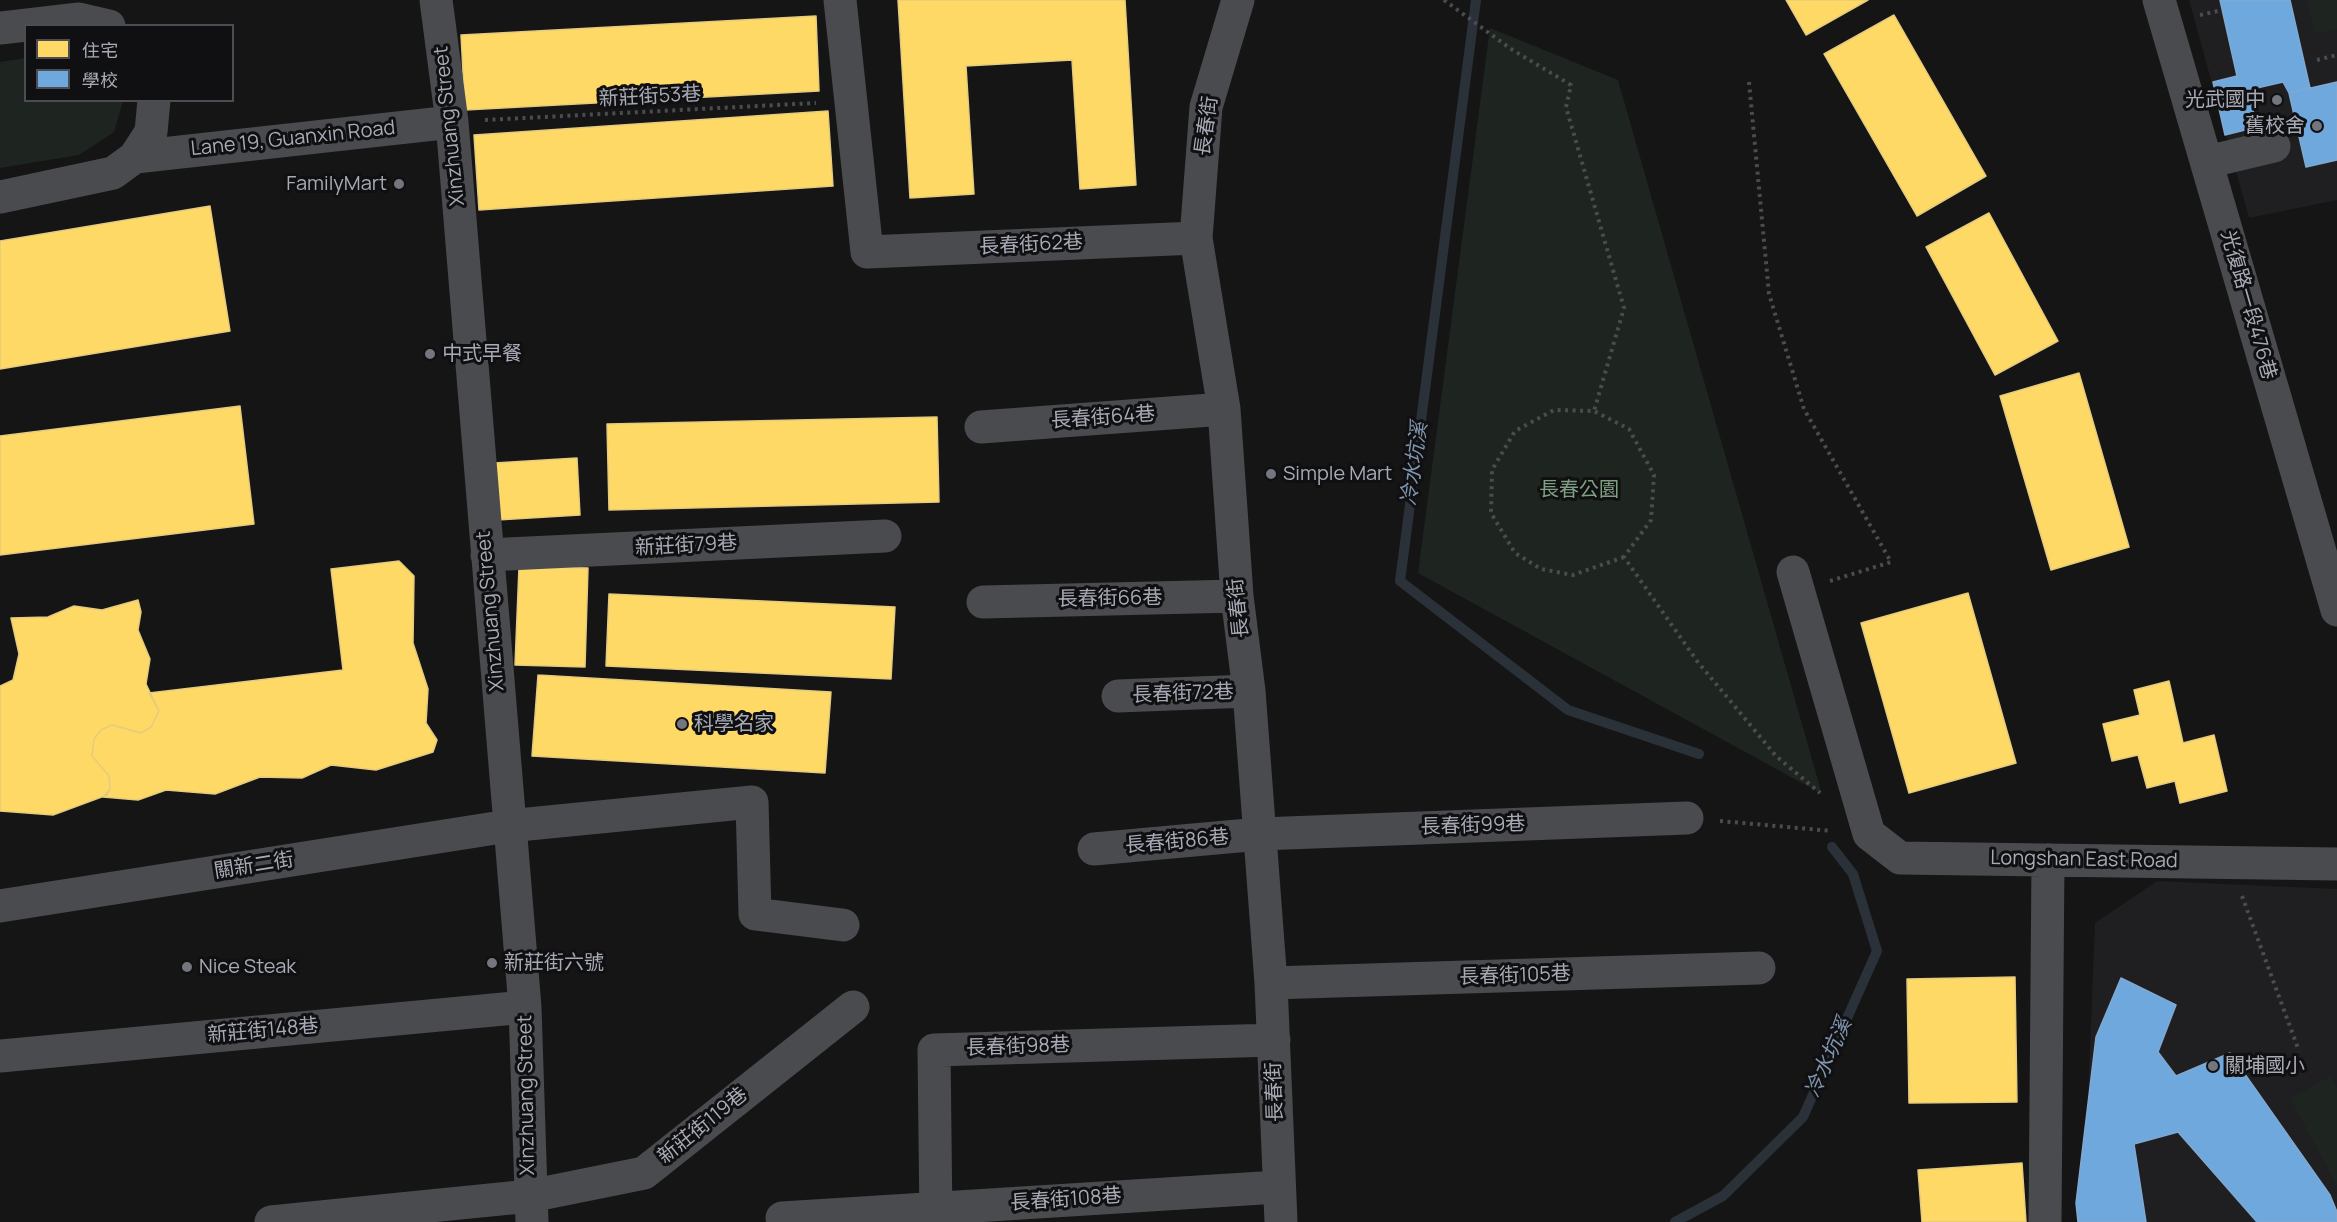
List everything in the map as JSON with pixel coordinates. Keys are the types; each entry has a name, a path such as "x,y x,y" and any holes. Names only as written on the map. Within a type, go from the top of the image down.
{"street":[{"name":"Xinzhuang Street","path":"436,0 452,122 508,826 525,1007 531,1209"},
{"path":"840,0 850,102"},
{"name":"長春街","path":"1238,0 1206,107 1196,238 1224,409 1237,596 1249,691 1271,983 1281,1222"},
{"name":"光復路一段476巷","path":"2159,0 2337,610"},
{"path":"35,24 79,19 100,24"},
{"path":"0,28 24,25"},
{"name":"Lane 19, Guanxin Road","path":"0,197 113,173 135,157 151,132 154,102"},
{"name":"長春街62巷","path":"850,102 867,252 1196,238"},
{"name":"Lane 19, Guanxin Road","path":"135,157 452,122"},
{"path":"2207,162 2274,146"},
{"name":"長春街64巷","path":"981,427 1224,409"},
{"name":"新莊街79巷","path":"487,555 885,536"},
{"path":"1796,582 1865,820"},
{"name":"長春街66巷","path":"983,602 1237,596"},
{"name":"長春街72巷","path":"1118,696 1249,691"},
{"name":"關新二街","path":"0,906 508,826 752,802 755,914 843,925"},
{"name":"長春街99巷","path":"1260,834 1687,818"},
{"name":"Longshan East Road","path":"1865,820 1900,858 2337,864"},
{"name":"長春街86巷","path":"1094,849 1260,834"},
{"path":"2045,1222 2048,860"},
{"name":"長春街105巷","path":"1271,983 1759,968"},
{"name":"新莊街148巷","path":"0,1056 525,1007"},
{"name":"新莊街119巷","path":"271,1222 531,1209 644,1173 853,1007"},
{"name":"長春街98巷","path":"936,1215 934,1050 1274,1040"},
{"name":"長春街108巷","path":"782,1218 936,1215 1278,1187"}],"path":[{"path":"1444,0 1511,49 1571,85 1566,107 1624,308 1594,411"},
{"path":"2317,60 2337,56"},
{"path":"1749,82 1769,294 1804,409 1891,562 1796,582"},
{"name":"新莊街53巷","path":"452,122 850,102"},
{"path":"1554,410 1594,411 1629,429 1654,475 1651,520 1624,557 1573,575 1541,569 1515,553 1491,513 1492,470 1515,431 1554,410"},
{"path":"1624,557 1697,661 1776,756 1827,798"},
{"path":"1687,818 1865,820"},
{"path":"2250,863 2239,887 2299,1051"}],"shaded area":[{"name":"光武國中","path":"2189,0 2337,0 2337,200 2249,218"},
{"name":"關埔國小","path":"2157,881 2337,889 2337,1222 2083,1222 2095,923"}],"green space":[{"path":"2307,0 2337,0 2337,29 2314,34"},
{"name":"長春公園","path":"1490,28 1618,80 1822,794 1418,573"},
{"path":"24,58 24,102 123,102 114,132 79,155 0,168 0,62"},
{"path":"2330,1076 2337,1088 2337,1185 2290,1098"}],"building: 住宅":[{"path":"898,0 1125,0 1136,185 1080,189 1072,60 966,66 974,194 910,198"},
{"path":"1786,0 1868,0 1806,35"},
{"path":"1894,15 1986,176 1917,216 1824,54"},
{"path":"816,16 819,91 465,110 461,35"},
{"path":"828,111 833,186 479,210 474,135"},
{"path":"210,206 230,331 0,369 0,241"},
{"path":"1989,213 2058,341 1995,375 1926,247"},
{"path":"2079,373 2129,547 2051,570 2000,396"},
{"path":"240,406 254,524 0,555 0,436"},
{"path":"937,417 939,502 609,510 607,424"},
{"path":"577,458 580,515 497,520 494,463"},
{"path":"399,561 414,576 413,643 428,689 426,723 437,740 433,752 376,770 331,765 302,778 260,777 215,794 166,790 138,800 103,797 110,789 109,776 92,756 94,739 101,730 112,725 141,733 151,727 159,711 149,693 343,670 331,569"},
{"path":"519,567 588,568 585,667 515,665"},
{"path":"1968,593 2016,763 1909,793 1861,623"},
{"path":"609,594 895,607 891,679 606,666"},
{"path":"138,600 141,612 138,630 150,659 146,684 159,711 151,727 141,733 112,725 101,730 94,739 92,756 109,776 110,789 107,795 53,815 0,811 0,686 13,680 19,654 11,618 48,617 74,606 102,610"},
{"name":"科學名家","path":"538,675 831,692 825,773 532,756"},
{"path":"2169,681 2183,743 2214,735 2227,791 2180,803 2175,781 2147,788 2138,755 2112,761 2103,724 2140,715 2134,690"},
{"path":"2015,977 2017,1102 1909,1103 1907,979"},
{"path":"2022,1163 2026,1222 1922,1222 1918,1170"}],"building: 學校":[{"path":"2220,0 2290,0 2310,88 2289,93 2283,82 2248,90 2257,127 2225,135 2213,82 2237,76"},
{"name":"舊校舍","path":"2337,82 2337,160 2306,167 2289,93"},
{"path":"2121,978 2176,1005 2158,1052 2176,1076 2230,1053 2330,1195 2337,1212 2337,1222 2257,1222 2178,1132 2134,1144 2146,1222 2078,1222 2076,1203 2096,1037"}],"waterway":[{"name":"冷水坑溪","path":"1476,0 1400,581 1568,710 1699,754"},
{"name":"冷水坑溪","path":"1675,1222 1723,1196 1803,1117 1877,951 1853,874 1832,847"}],"place":[{"name":"光武國中","path":"2277,100"},
{"name":"舊校舍","path":"2317,126"},
{"name":"FamilyMart","path":"399,184"},
{"name":"中式早餐","path":"430,354"},
{"name":"Simple Mart","path":"1271,474"},
{"name":"科學名家","path":"682,724"},
{"name":"新莊街六號","path":"492,963"},
{"name":"Nice Steak","path":"187,967"},
{"name":"關埔國小","path":"2213,1066"}]}
